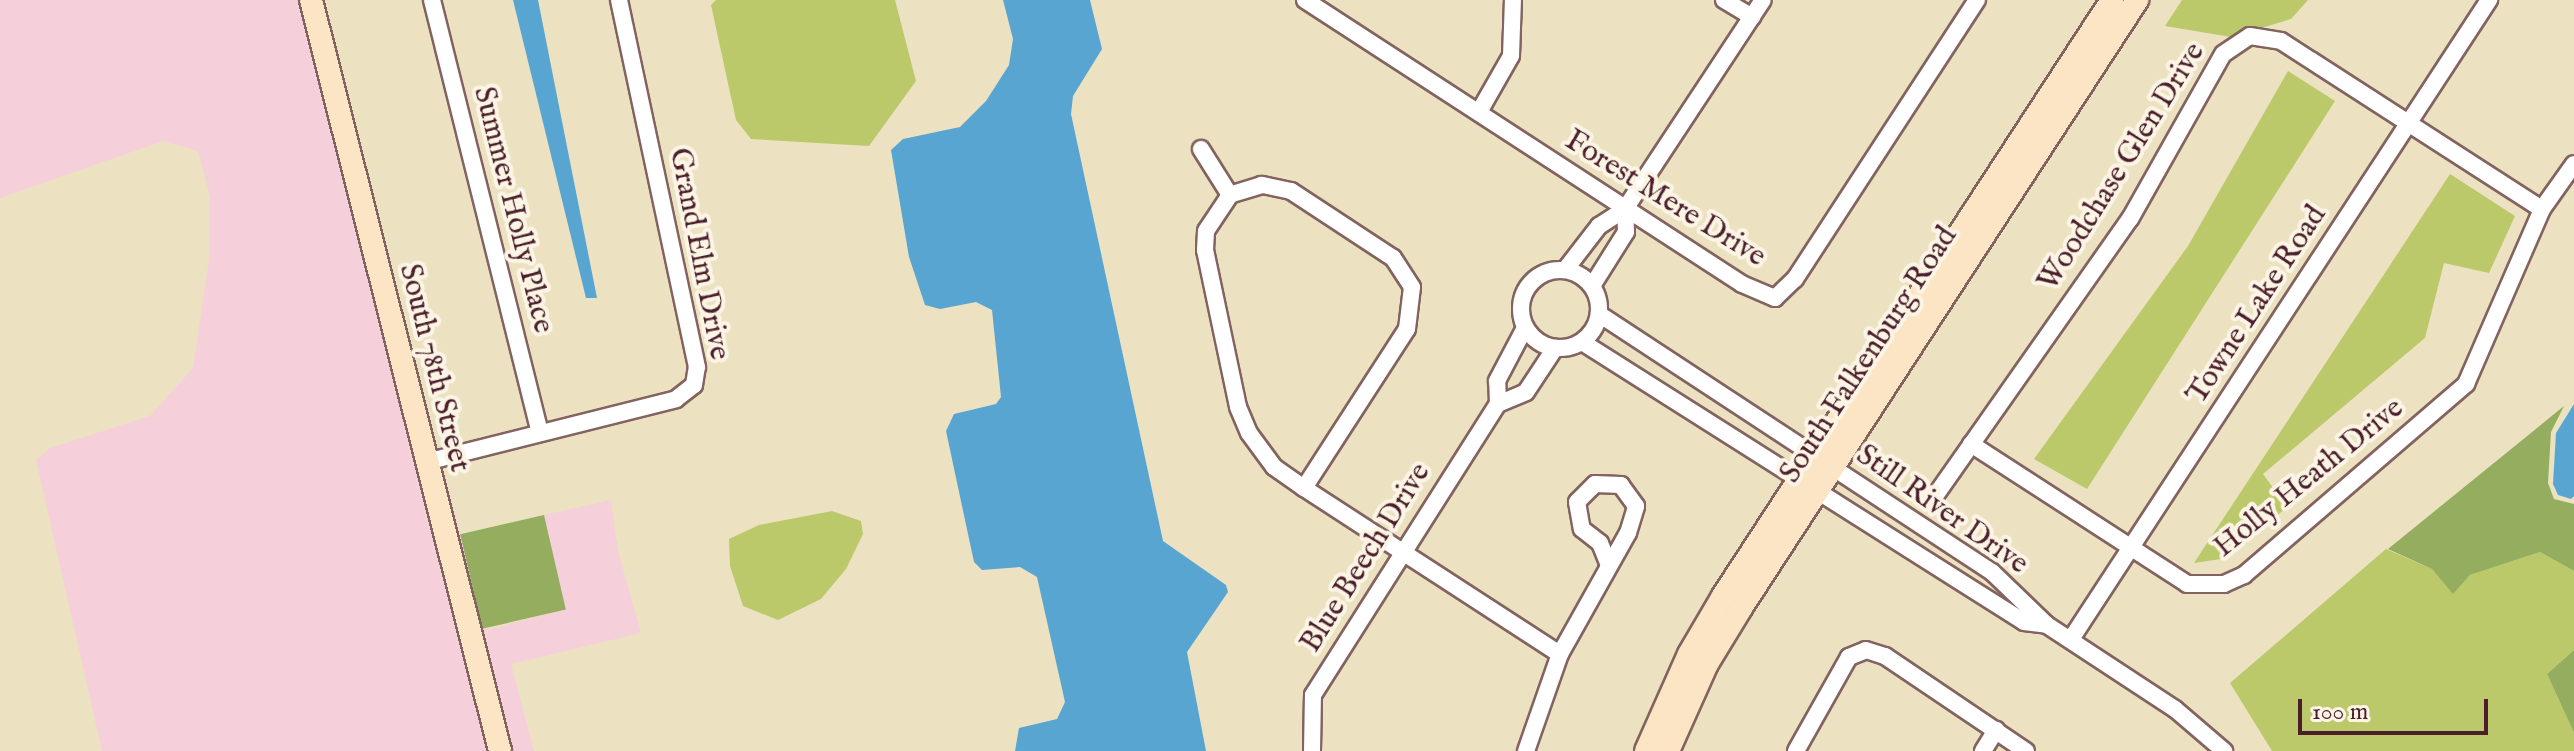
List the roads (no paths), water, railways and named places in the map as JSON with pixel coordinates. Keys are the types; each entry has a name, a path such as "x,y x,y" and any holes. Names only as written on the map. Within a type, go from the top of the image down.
{"street":[{"name":"South 78th Street","path":"311,0 500,751"},
{"name":"Summer Holly Place","path":"432,0 540,433"},
{"name":"Grand Elm Drive","path":"426,462 676,399 694,385 696,376 619,0"},
{"name":"Forest Mere Drive","path":"1305,0 1742,284 1775,298 1795,279 1977,0"},
{"path":"1479,112 1511,56 1513,0"},
{"path":"1724,0 1752,17"},
{"path":"1565,270 1592,286 1599,314 1582,342 1555,348 1532,338 1525,328 1521,304 1531,282 1565,270 1599,226 1625,209 1763,0"},
{"name":"South Falkenburg Road","path":"2031,144 2112,0"},
{"name":"South Falkenburg Road","path":"1646,751 1689,654 1824,462 2031,144 2137,0"},
{"name":"Towne Lake Road","path":"2071,639 2489,0"},
{"name":"Woodchase Glen Drive","path":"1935,496 2130,219 2233,44 2250,36 2281,41 2542,209"},
{"path":"1201,149 1230,195"},
{"name":"Holly Heath Drive","path":"1971,444 2187,584 2224,584 2244,575 2466,384 2542,209 2574,164"},
{"path":"1304,488 1407,329 1412,287 1393,258 1291,191 1262,185 1230,195 1212,214 1205,250 1238,407 1249,433 1274,467 1304,488 1560,654"},
{"path":"1592,286 1626,232 1625,209"},
{"name":"Still River Drive","path":"1599,314 1992,572 2047,625 2175,709 2224,751"},
{"name":"Blue Beech Drive","path":"1498,404 1497,381 1525,328"},
{"name":"Still River Drive","path":"1582,342 2024,622 2047,625"},
{"name":"Blue Beech Drive","path":"1312,751 1313,695 1498,404 1526,392 1555,348"},
{"path":"1526,751 1560,654 1608,563 1628,533 1636,506 1621,485 1595,484 1577,502 1582,529 1600,543 1608,563"},
{"name":"South Falkenburg Road","path":"1668,751 1707,664 1807,486"},
{"path":"1796,751 1849,657 1866,650 1885,656 2026,751"},
{"path":"1983,751 1996,730"}],"water":[{"path":"513,0 538,0 597,298 586,298"},
{"path":"1003,0 1090,0 1102,49 1073,96 1071,114 1163,541 1226,585 1228,592 1187,652 1206,751 1015,751 1019,728 1057,719 1065,702 1037,577 1020,567 982,570 974,562 946,431 954,414 996,404 1001,397 992,310 976,302 940,309 925,305 909,257 891,150 903,139 960,127 986,101 1009,65 1013,39"},
{"path":"2574,404 2574,496 2571,499 2558,495 2553,484 2556,433"}]}
